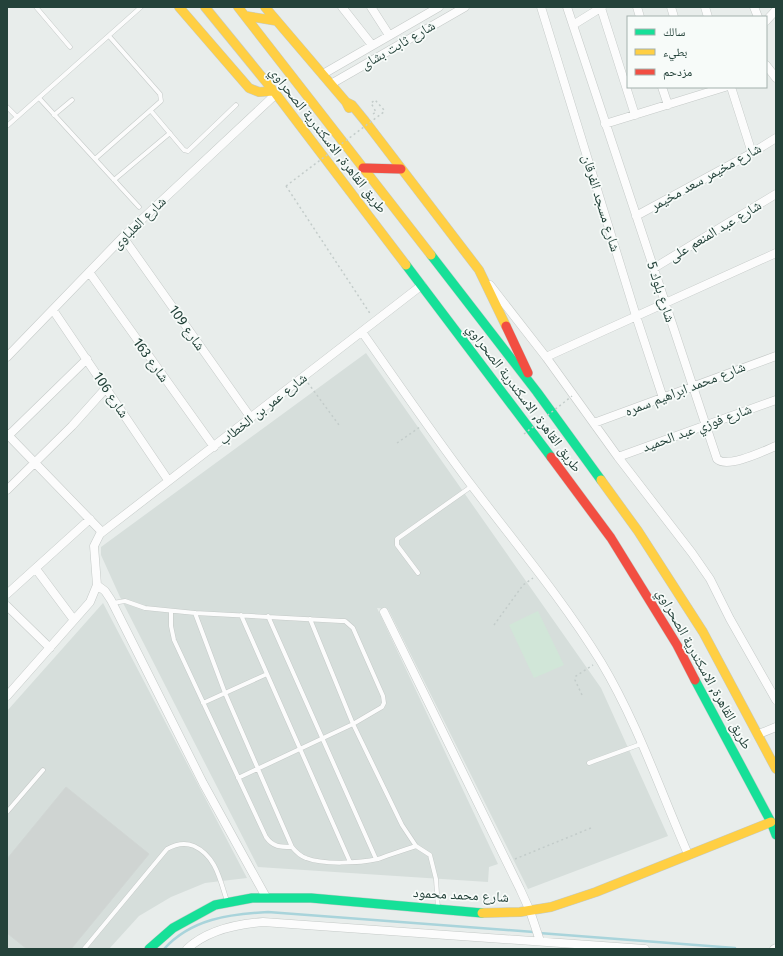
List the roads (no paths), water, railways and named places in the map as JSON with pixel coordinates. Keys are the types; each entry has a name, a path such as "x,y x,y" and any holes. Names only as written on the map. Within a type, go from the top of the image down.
{"main road":[{"path":"179,7 249,88 259,92 274,92"},
{"name":"طريق القاهرة, الاسكندرية الصحراوي","path":"204,7 274,92 422,285 622,554 677,645 771,822 776,835"},
{"name":"طريق القاهرة, الاسكندرية الصحراوي","path":"238,7 537,392 661,564 703,632 776,768"},
{"path":"265,7 346,102 393,164 401,169 478,270 537,392"},
{"path":"246,16 276,21"},
{"path":"363,168 401,169"},
{"name":"شارع محمد محمود","path":"149,949 173,928 196,914 227,902 266,897 311,898 501,913 530,911 577,899 771,822"}],"street":[{"path":"342,7 372,45"},
{"path":"371,7 389,35"},
{"name":"شارع ثابت بشاى","path":"323,74 439,7"},
{"name":"شارع ثابت بشاى","path":"331,84 465,7"},
{"name":"شارع مسجد الفرقان","path":"541,7 636,316 663,398"},
{"name":"شارع بلوك 5","path":"567,7 717,459 720,462 729,463 776,446"},
{"path":"573,25 601,7 634,115"},
{"path":"767,20 776,10"},
{"path":"767,66 776,78"},
{"path":"662,88 668,105"},
{"path":"606,124 668,105 698,91 718,88"},
{"path":"731,88 752,153"},
{"name":"شارع العلباوى","path":"7,357 123,237 274,92"},
{"name":"شارع مخيمر سعد مخيمر","path":"636,216 752,153 776,138"},
{"name":"شارع عبد المنعم على","path":"654,268 776,194"},
{"name":"شارع 109","path":"123,237 251,418"},
{"path":"546,357 776,253"},
{"path":"478,270 546,357 618,457 692,553 710,579 730,619 776,700"},
{"name":"شارع 163","path":"89,272 214,447"},
{"name":"شارع عمر بن الخطاب","path":"102,532 422,285"},
{"name":"شارع 106","path":"53,310 168,480"},
{"path":"362,332 472,486 579,627 600,661 641,744 688,854"},
{"name":"شارع محمد ابراهيم سمره","path":"594,424 776,356"},
{"path":"7,696 90,602 97,585 94,546 95,541 102,532 8,436 87,359"},
{"path":"7,490 35,463 106,388"},
{"name":"شارع فوزي عبد الحميد","path":"618,457 776,400"},
{"path":"7,594 90,519"},
{"path":"36,569 74,620"},
{"path":"97,585 105,591 113,604 203,783 266,897"},
{"path":"7,606 50,648"},
{"path":"384,612 530,911 540,942"},
{"path":"759,734 776,727"},
{"path":"186,949 213,933 234,926 263,922 645,949"}],"lane":[{"path":"36,7 70,47"},
{"path":"7,126 141,7"},
{"path":"95,159 160,102 161,96 109,36"},
{"path":"39,98 139,207"},
{"path":"54,115 72,100"},
{"path":"151,110 184,150 190,151 236,105"},
{"path":"7,107 17,117"},
{"path":"114,180 170,133"},
{"path":"418,573 397,545 397,539 472,486"},
{"path":"113,604 125,601 145,608 172,611 345,621 350,625 383,696 384,703 382,706 353,724 238,778"},
{"path":"172,611 171,626 174,640 266,837 271,844 292,847"},
{"path":"195,613 225,692 292,847 299,855 308,859 325,862 350,862 376,859 416,846"},
{"path":"241,615 350,862"},
{"path":"268,616 376,859"},
{"path":"310,619 353,724 402,825 416,846 428,852 432,860 436,879 438,909"},
{"path":"203,703 267,674"},
{"path":"589,763 641,744"},
{"path":"7,812 43,770"},
{"path":"84,949 167,849 178,844 192,845 210,857 214,864 227,902"}],"waterway":[{"path":"164,949 186,931 212,920 239,914 268,912 534,932"},
{"path":"539,933 735,948"}]}
